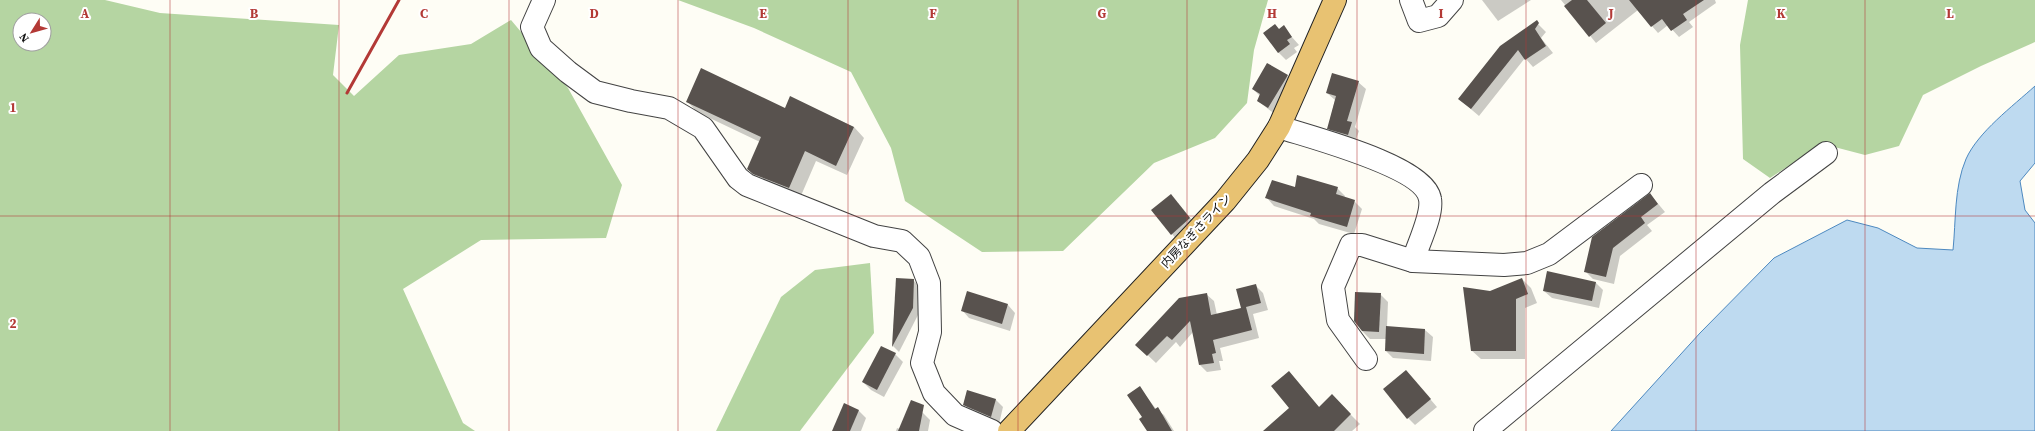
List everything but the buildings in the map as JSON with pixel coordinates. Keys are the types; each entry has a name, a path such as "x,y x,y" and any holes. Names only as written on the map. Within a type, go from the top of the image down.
{"highway":[{"name":"内房なぎさライン","path":"1010,431 1224,201 1258,160 1279,127 1335,0"}],"street":[{"path":"544,0 532,27 541,48 568,72 595,92 669,108 703,128 738,178 747,185 874,236 902,241 919,258 929,283 930,332 922,363 934,393 955,415 992,431"},
{"path":"1411,0 1419,21 1438,16 1452,0"},
{"path":"1279,127 1388,163 1408,173 1422,186 1430,198 1430,211 1413,260"},
{"path":"1485,431 1772,193 1826,153"},
{"path":"1366,359 1338,320 1333,288 1351,245 1362,245 1413,260 1504,265 1527,263 1549,254 1641,185"}],"green space":[{"path":"0,0 105,0 160,13 339,25 333,75 354,96 399,55 471,44 511,20 568,88 622,185 606,238 481,240 403,289 463,423 475,431 0,431"},
{"path":"678,0 1268,0 1254,50 1247,103 1215,138 1154,163 1063,251 982,252 905,201 891,148 851,72 754,28"},
{"path":"1748,0 2035,0 2035,42 1981,66 1923,95 1899,146 1865,155 1823,144 1770,178 1743,159 1740,45"},
{"path":"870,263 874,333 800,431 716,431 781,297 815,270"}],"water":[{"path":"2035,86 2035,163 2020,181 2025,210 2035,223 2035,431 1611,431 1700,333 1774,258 1847,220 1878,228 1917,248 1953,250 1957,192 1966,159 1987,129"}],"railway":[{"path":"347,93 399,0"}]}
